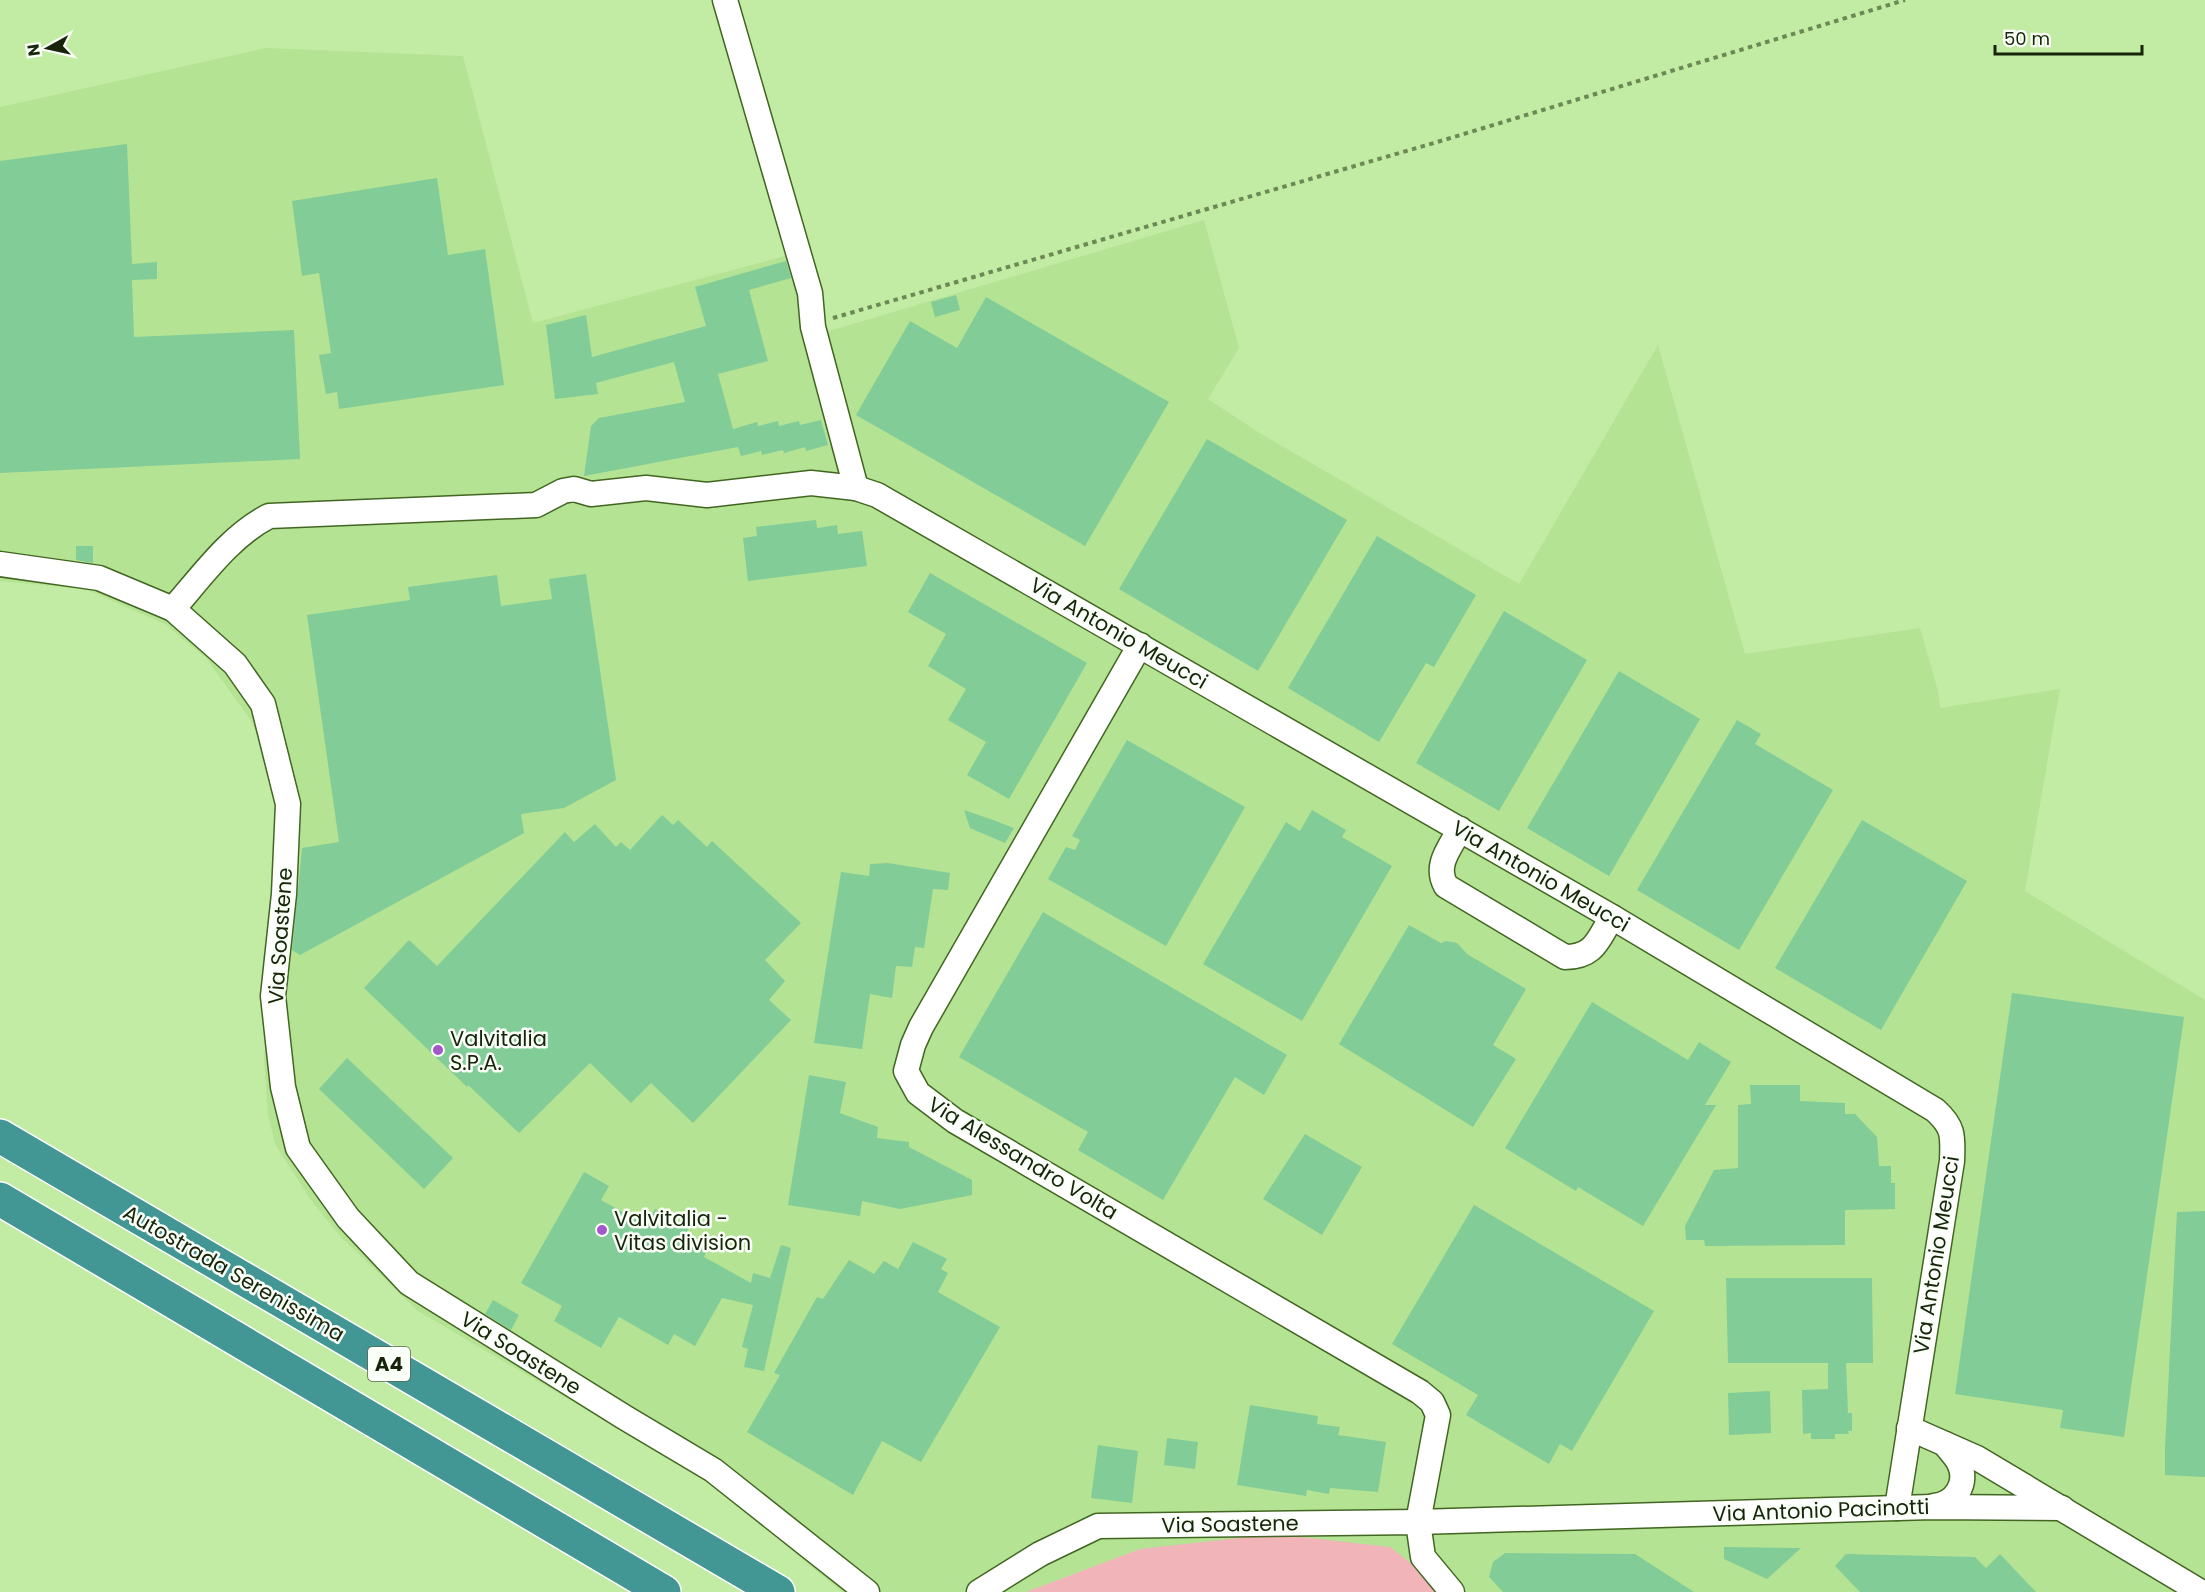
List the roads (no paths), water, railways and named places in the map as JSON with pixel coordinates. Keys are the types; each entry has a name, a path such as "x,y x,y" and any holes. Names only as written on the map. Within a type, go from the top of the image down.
{"highway":[{"name":"Autostrada Serenissima","path":"0,1136 778,1592"},
{"name":"A4","path":"0,1199 664,1592"}],"street":[{"path":"725,0 810,293 813,327 856,488"},
{"name":"Via Antonio Meucci","path":"173,609 251,525 269,516 536,505 563,491 574,489 591,494 646,488 707,495 811,483 856,488 877,495 1612,917 1935,1110 1949,1123 1953,1140 1952,1161 1897,1508"},
{"name":"Via Soastene","path":"0,564 99,578 173,609 234,664 263,704 288,804 284,894 273,996 283,1087 298,1149 348,1218 409,1283 624,1417 714,1470 867,1592"},
{"name":"Via Alessandro Volta","path":"1140,645 921,1027 906,1071 918,1094 956,1121 1420,1392 1432,1402 1438,1415 1418,1522"},
{"path":"1460,829 1442,861 1440,870 1446,886 1565,957 1578,957 1590,952 1612,917"},
{"path":"1909,1428 1977,1458 2200,1592"},
{"path":"1932,1507 1951,1500 1958,1493 1962,1483 1959,1463 1945,1444"},
{"name":"Via Antonio Pacinotti","path":"1418,1522 1932,1507 2062,1508"},
{"path":"1418,1522 1423,1557 1452,1592"},
{"name":"Via Soastene","path":"979,1592 1040,1554 1098,1526 1418,1522"}],"place":[{"name":"Valvitalia S.P.A.","path":"438,1050"},
{"name":"Valvitalia - Vitas division","path":"602,1230"}]}
